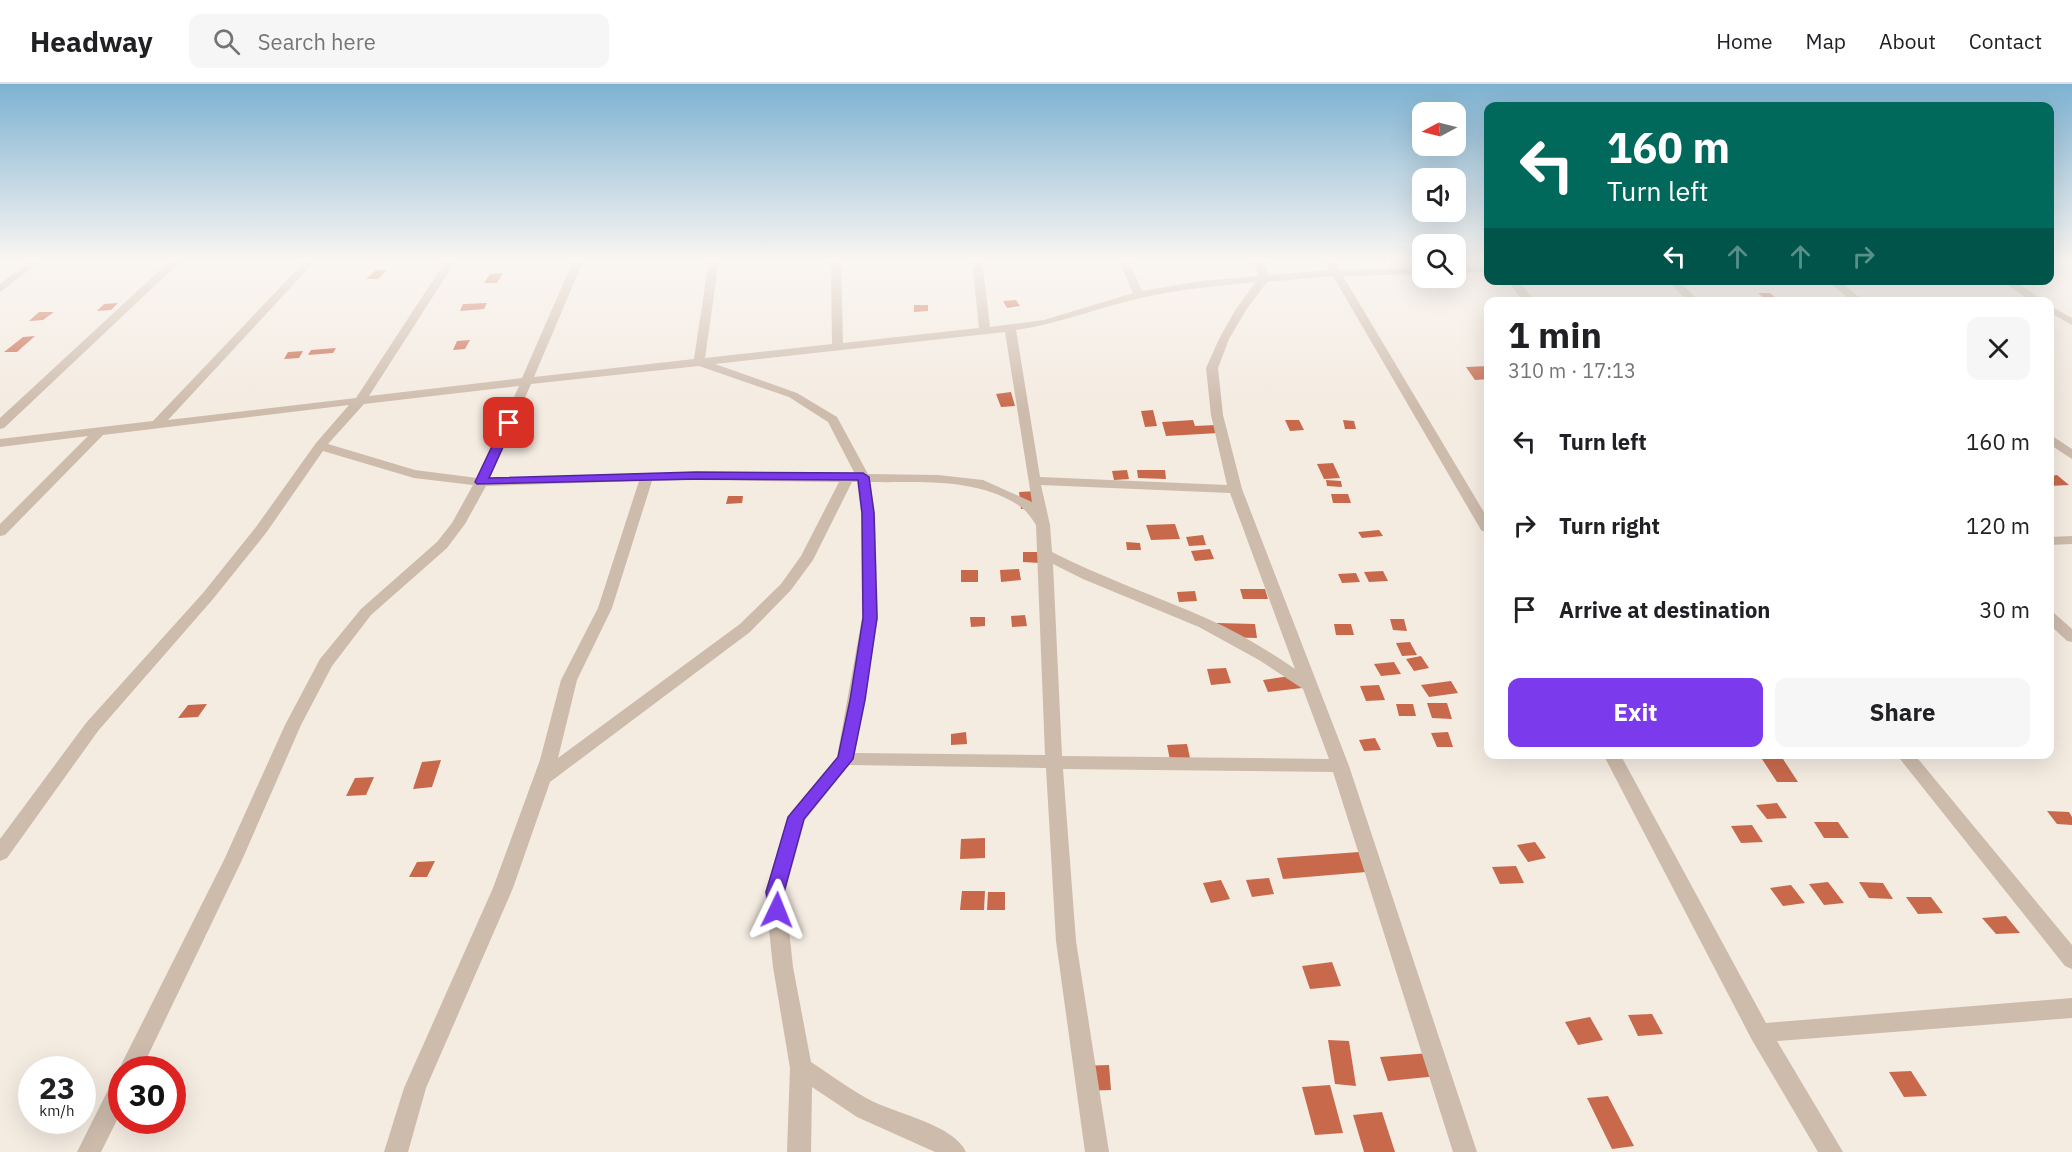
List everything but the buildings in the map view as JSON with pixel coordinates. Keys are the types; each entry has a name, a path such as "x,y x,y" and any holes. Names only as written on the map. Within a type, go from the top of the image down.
{"street":[{"path":"0,424 124,309"},
{"path":"155,426 265,309"},
{"path":"0,853 92,727 208,596 261,530 320,446 359,402 420,309"},
{"path":"137,1056 233,860 293,725 326,663 366,612 442,545 458,524 481,482 528,381 558,309"},
{"path":"699,362 707,309"},
{"path":"837,309 838,347"},
{"path":"982,309 985,332"},
{"path":"0,443 528,381 985,332 1045,323 1092,309"},
{"path":"1241,309 1224,339 1212,368 1217,415 1235,489 1340,766 1465,1152"},
{"path":"1356,309 1484,523"},
{"path":"2054,310 2069,318"},
{"path":"2054,316 2069,318"},
{"path":"1010,328 1043,525 1054,762 1066,940 1097,1152"},
{"path":"699,362 793,394 833,420 868,513 870,618 845,759 797,817 775,892 783,967 801,1068 799,1152"},
{"path":"0,532 100,432"},
{"path":"2054,442 2072,455"},
{"path":"320,446 414,474 481,482 647,477 938,479 983,484 1027,505 1043,525"},
{"path":"396,1152 415,1088 503,888 543,778 569,680 605,608 647,477"},
{"path":"543,778 745,628 786,586 808,556 856,477"},
{"path":"1034,481 1235,489"},
{"path":"2054,541 2072,540"},
{"path":"1045,554 1088,576 1204,623 1265,656 1310,686"},
{"path":"2054,621 2072,637"},
{"path":"845,759 1340,766"},
{"path":"1614,759 1760,1033 1831,1152"},
{"path":"1908,759 2072,960"},
{"path":"1760,1033 2072,1008"},
{"path":"801,1068 865,1108 938,1140 954,1152"},
{"path":"89,1152 108,1114"}],"route":[{"path":"509,423 481,482 696,476 863,477 868,513 870,618 857,700 845,759 797,817 775,892 777,910"}]}
